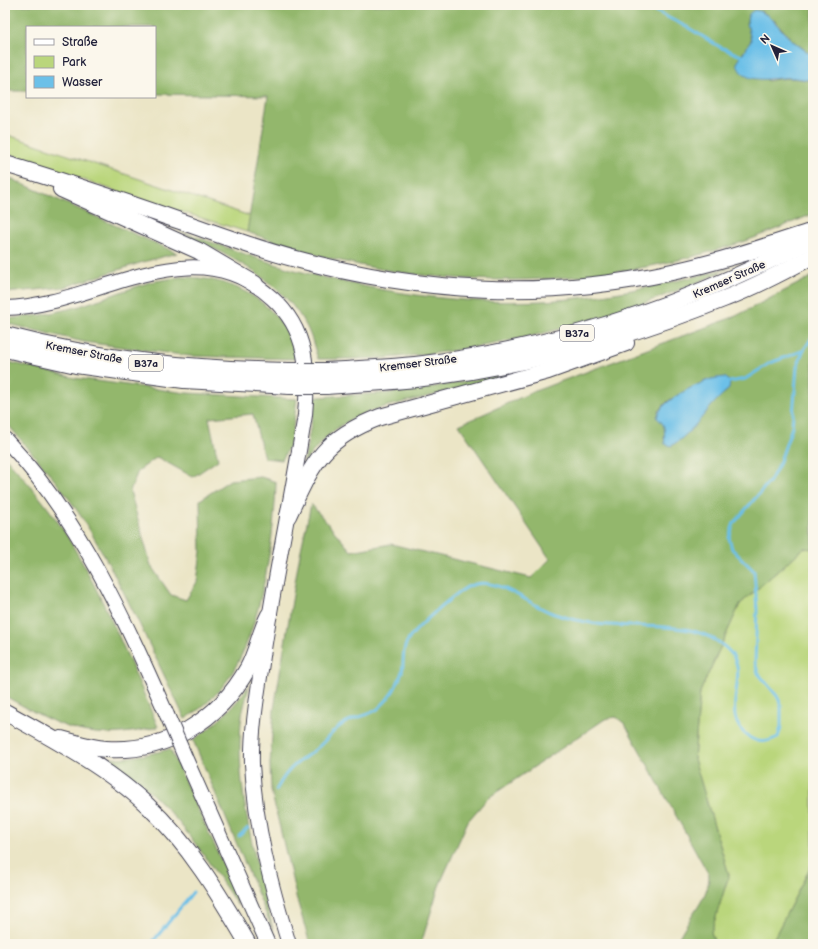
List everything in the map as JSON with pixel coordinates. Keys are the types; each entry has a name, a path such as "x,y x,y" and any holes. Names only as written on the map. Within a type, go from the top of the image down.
{"highway":[{"path":"5,164 74,184 293,258 368,276 453,288 543,290 628,281 674,272 729,257 813,230"},
{"path":"5,164 199,251 255,284"},
{"name":"Kremser Straße","path":"326,378 432,363 536,344 593,329 697,294 740,275 813,239"},
{"name":"Kremser Straße","path":"5,349 76,365 184,380 431,377 527,360 607,339 726,298 813,256"},
{"path":"288,516 308,472 318,458 345,433 361,424 380,417 510,383 598,354 709,309 726,298"},
{"name":"Kremser Straße","path":"5,335 76,351 169,366 221,370 290,379"},
{"path":"46,735 86,746 123,749 156,744 193,729 215,711 238,684 256,650 269,615"},
{"path":"5,712 46,735 126,787 167,825 184,844 212,885 248,944"}],"main road":[{"path":"5,308 43,304 72,297 156,271 179,267 202,267 217,270 255,284 278,304 287,315 302,344 306,360 308,386 306,416 269,615 253,724 252,763 255,798 265,856 289,944"},
{"path":"5,439 37,476 64,512 126,622 268,944"}],"green space":[{"path":"5,5 813,5 813,56 793,41 775,21 761,11 748,16 747,22 751,41 741,56 768,81 790,78 813,81 813,214 743,242 693,256 643,267 592,275 541,279 490,280 438,277 388,270 325,257 247,232 268,96 156,94 156,26 26,26 26,91 5,91"},
{"path":"5,134 250,216 247,232 127,195 5,152"},
{"path":"5,176 177,253 143,262 65,287 5,293"},
{"path":"180,231 277,265 327,278 401,293 475,301 550,301 587,297 658,285 729,268 689,286 647,302 561,329 517,339 473,348 429,354 385,358 318,359 304,322 293,306 280,292 249,268"},
{"path":"813,276 813,549 804,548 740,604 700,692 694,759 729,875 711,932 715,944 676,944 701,902 708,884 709,875 625,724 616,717 605,719 488,798 468,821 439,886 421,944 310,944 297,900 271,790 270,764 274,709 299,559 311,504 351,551 391,544 531,578 550,559 459,425 535,391 736,316","holes":["707,380 729,389 715,400 703,416 664,439 666,430 658,411 668,401"]},
{"path":"181,277 212,280 227,284 254,297 277,317 286,330 291,340 296,359 190,356 84,342 5,323 5,319 42,315 77,307 150,282"},
{"path":"5,361 75,378 186,393 297,399 291,442 282,460 264,458 253,414 209,418 218,460 193,477 157,457 138,471 130,491 151,566 171,595 186,600 197,582 201,551 200,500 230,480 261,477 276,482 273,526 266,576 254,624 246,645 237,664 221,688 208,702 185,719 127,599 89,529 60,487 5,421"},
{"path":"526,370 360,415 340,426 330,434 304,463 316,397 389,393 433,387"},
{"path":"5,457 48,508 83,563 117,632 158,727 134,732 113,734 78,730 61,725 5,696"},
{"path":"804,548 813,549 813,862 771,944 715,944 711,932 729,875 694,759 700,692 740,604"},
{"path":"249,686 241,722 241,775 244,801 254,853 273,930 193,740 224,716"},
{"path":"170,749 231,881 238,906 178,821 149,791 133,778 102,758 136,756"},
{"path":"813,862 813,931 807,944 771,944"}],"water":[{"path":"755,10 771,18 788,37 813,56 813,81 790,78 755,79 739,70 737,63 751,41 747,19 751,12"},
{"path":"725,377 730,382 729,389 714,403 687,434 671,446 665,444 664,427 657,418 663,406 692,387 710,379"}],"waterway":[{"path":"643,5 687,27 720,47 744,57"},
{"path":"276,790 291,768 320,745 339,726 352,719 372,713 384,703 393,691 400,677 403,669 405,647 410,638 426,621 457,594 472,585 482,583 492,584 552,613 576,620 606,625 657,626 689,630 703,634 717,641 729,651 735,661 738,671 734,706 735,717 740,728 749,737 757,741 767,741 778,737 781,727 781,704 777,696 758,673 755,662 757,609 754,571 732,549 729,538 734,523 770,481 779,464 792,427 797,367 803,351 813,336"},
{"path":"730,382 745,379 770,363 802,351"},
{"path":"239,836 248,828"},
{"path":"151,944 193,892"}]}
